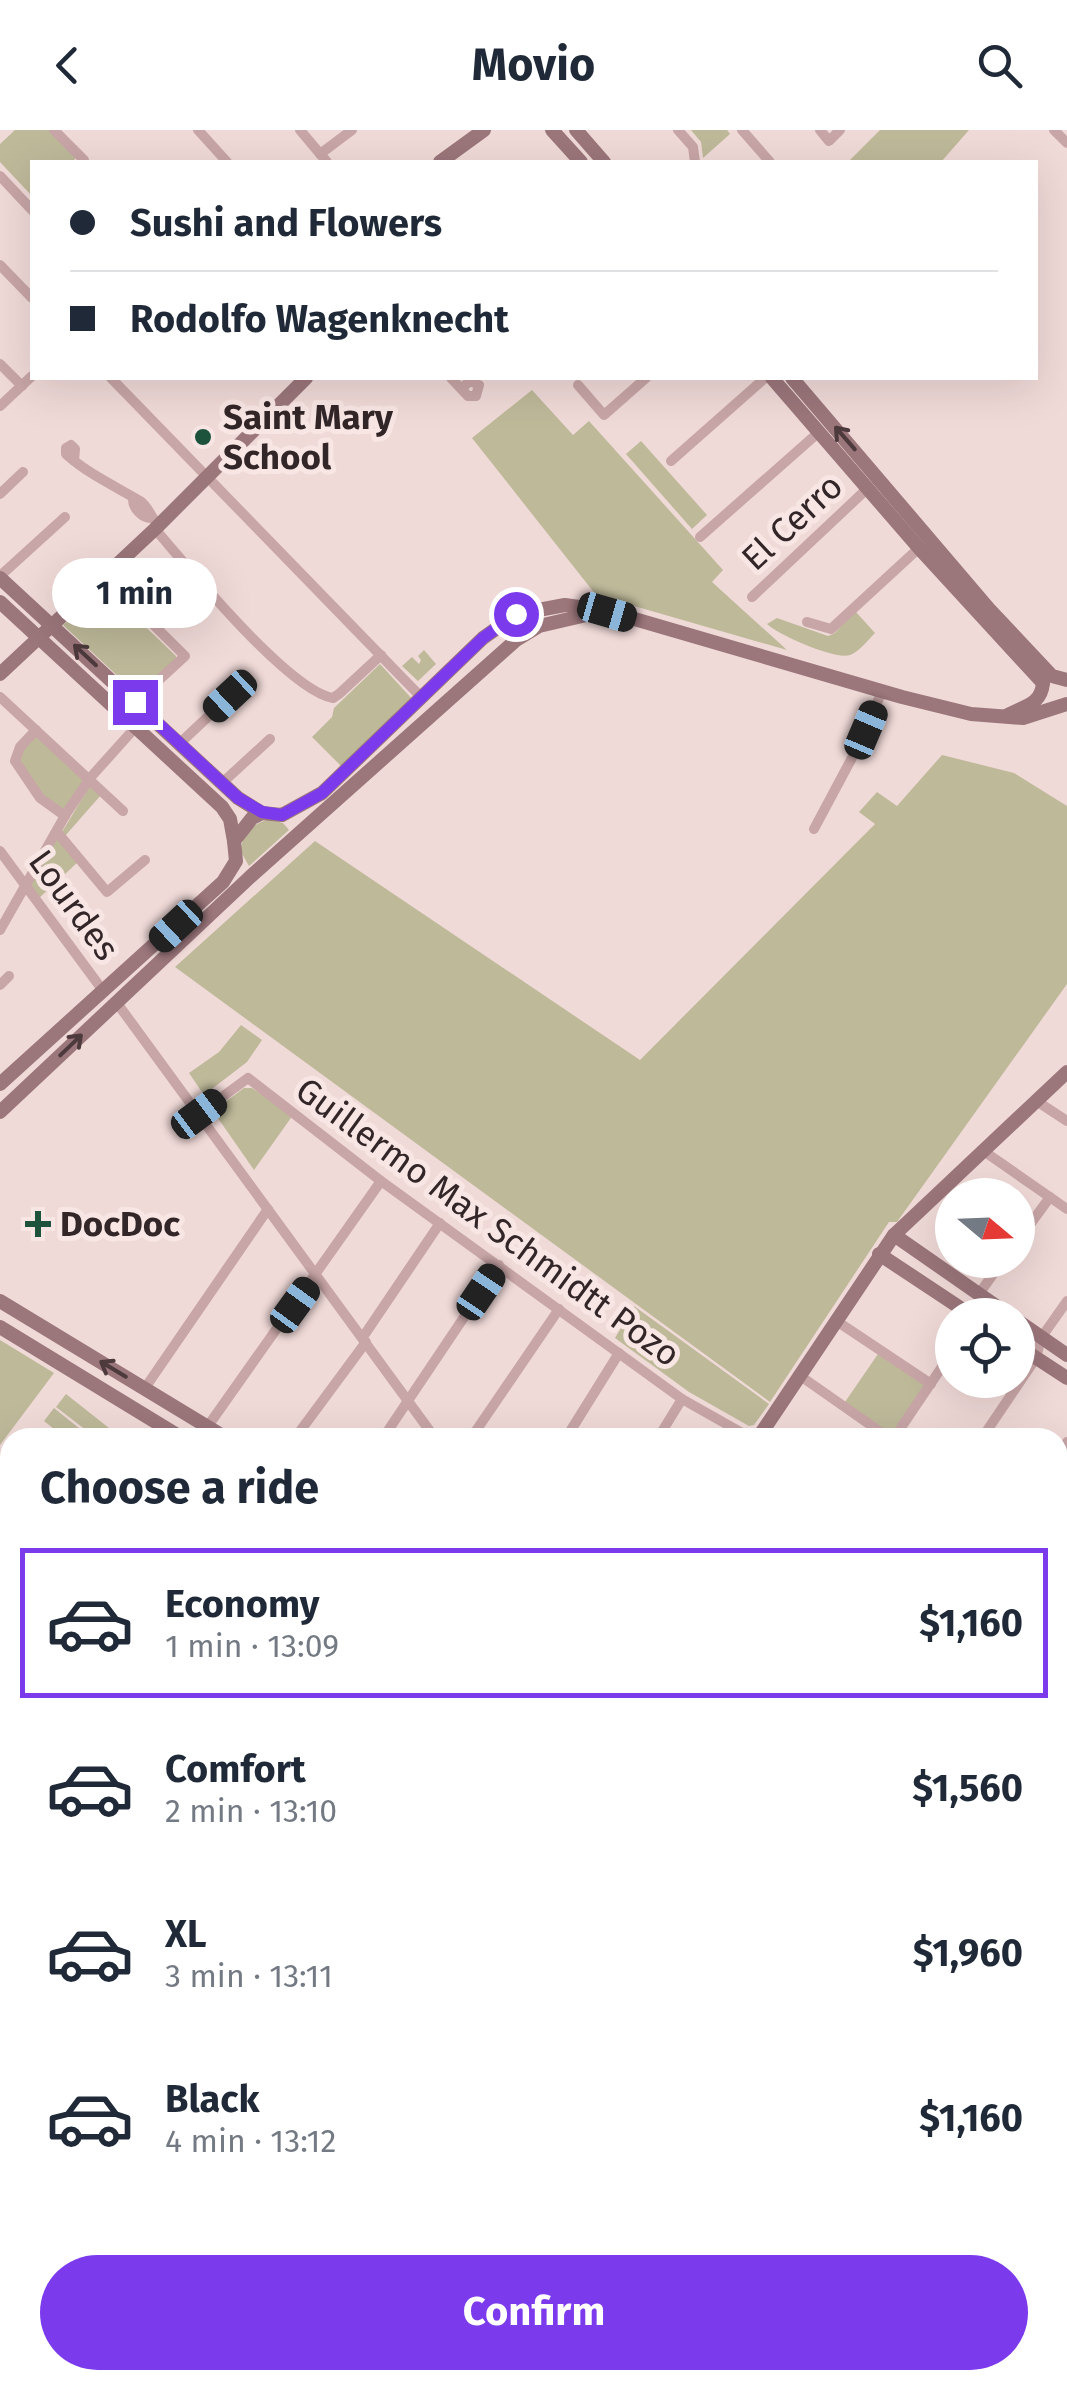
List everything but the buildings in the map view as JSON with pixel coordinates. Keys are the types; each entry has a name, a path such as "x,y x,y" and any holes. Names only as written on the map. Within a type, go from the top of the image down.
{"street":[{"path":"54,130 84,160"},
{"path":"198,130 225,160"},
{"path":"300,130 324,158 352,130"},
{"path":"443,160 484,130"},
{"path":"552,130 579,160"},
{"path":"576,130 602,160"},
{"path":"678,130 693,147 695,160"},
{"path":"742,130 768,160"},
{"path":"820,130 829,141 840,130"},
{"path":"1054,130 1067,143"},
{"path":"0,176 30,207"},
{"path":"0,265 30,296"},
{"path":"0,364 22,386"},
{"path":"0,406 30,378"},
{"path":"113,380 422,698"},
{"path":"0,674 105,577 304,380"},
{"path":"452,380 462,388"},
{"path":"578,386 604,415 644,380"},
{"path":"671,461 766,380"},
{"path":"770,380 1043,683 1057,686 1067,681"},
{"path":"794,380 990,609 1052,676 1067,681"},
{"path":"700,537 819,432"},
{"path":"74,461 96,478 140,501 238,622 296,676 327,690 330,696 338,694 381,655"},
{"path":"0,494 24,472"},
{"name":"El Cerro","path":"752,597 870,487"},
{"path":"65,517 0,577 222,784 262,812 282,815 322,793 483,638 516,614 548,605 607,612 882,691 1002,718 1034,716 1067,704"},
{"path":"807,622 831,629 919,548"},
{"path":"105,577 185,656 135,702"},
{"path":"0,602 222,808 230,819 236,860 250,877"},
{"path":"0,1112 250,877 516,640 539,626 607,612"},
{"path":"1002,718 1036,702 1043,683"},
{"path":"814,829 862,741 882,691"},
{"path":"180,744 230,696"},
{"path":"0,697 123,812"},
{"path":"0,930 90,778 134,728"},
{"path":"36,730 20,746 16,761 40,798 65,816"},
{"path":"222,784 270,739"},
{"path":"234,841 242,827 262,812"},
{"path":"282,815 299,834"},
{"path":"57,832 107,892 145,860"},
{"name":"Lourdes","path":"0,850 104,992"},
{"path":"0,1084 224,882 236,860"},
{"path":"0,985 10,976"},
{"path":"117,1003 428,1428"},
{"path":"761,1428 894,1235 1067,1072"},
{"name":"Guillermo Max Schmidtt Pozo","path":"199,1114 248,1078 381,1181 682,1399 736,1428"},
{"path":"1038,1102 1067,1122"},
{"path":"985,1152 1067,1209"},
{"path":"208,1426 381,1181"},
{"path":"1035,1217 1050,1196"},
{"path":"145,1388 268,1209"},
{"path":"301,1428 365,1340 440,1223"},
{"path":"894,1235 984,1298"},
{"path":"879,1254 945,1298"},
{"path":"390,1428 499,1265"},
{"path":"978,1294 990,1278"},
{"path":"0,1301 211,1428"},
{"path":"989,1428 1036,1358 1041,1338 1067,1301"},
{"path":"478,1428 559,1308"},
{"path":"835,1320 932,1384"},
{"path":"0,1327 166,1428"},
{"path":"36,1349 48,1342 48,1329"},
{"path":"1035,1334 1067,1355"},
{"path":"572,1428 619,1353"},
{"path":"1036,1358 1067,1378"},
{"path":"799,1375 877,1428"},
{"path":"899,1428 935,1379"},
{"path":"664,1428 682,1399"}],"shaded area":[{"path":"15,130 50,130 76,158 30,160 30,194 0,162 0,144"},
{"path":"691,130 727,130 730,134 703,158 701,142"},
{"path":"880,130 969,130 943,160 850,160"},
{"path":"532,390 573,435 589,421 723,570 712,582 787,650 596,595 472,438"},
{"path":"641,441 707,515 692,529 626,454"},
{"path":"104,587 176,656 138,695 63,625"},
{"path":"855,611 875,633 850,655 807,646 767,624 777,618 828,636"},
{"path":"424,650 436,664 418,681 402,666 412,657 419,664 418,656"},
{"path":"380,664 414,701 342,767 312,737 332,717 334,708"},
{"path":"36,735 86,779 63,812 42,795 19,761 23,748"},
{"path":"942,755 1014,773 1067,806 1067,984 897,1222 889,1222 770,1402 175,967 315,841 640,1060 875,824 859,812 877,792 897,806"},
{"path":"91,784 101,795 65,836 62,832"},
{"path":"270,819 283,823 289,830 249,866 241,852 243,840 253,826"},
{"path":"57,837 79,861 38,899 29,888"},
{"path":"241,1025 262,1040 247,1062 204,1095 189,1073 219,1052"},
{"path":"244,1088 252,1088 293,1115 254,1170 213,1111"},
{"path":"634,1306 769,1404 754,1425 749,1426 689,1392 615,1338"},
{"path":"0,1340 54,1373 13,1428 0,1428"},
{"path":"878,1354 925,1385 895,1428 879,1428 845,1402"},
{"path":"66,1394 109,1428 83,1428 56,1407"},
{"path":"54,1408 79,1428 53,1428 44,1421"}],"place":[{"name":"Saint Mary School","path":"203,437"},
{"name":"DocDoc","path":"38,1224"}],"route":[{"path":"135,702 238,798 262,812 282,815 322,793 483,638 516,614"}]}
